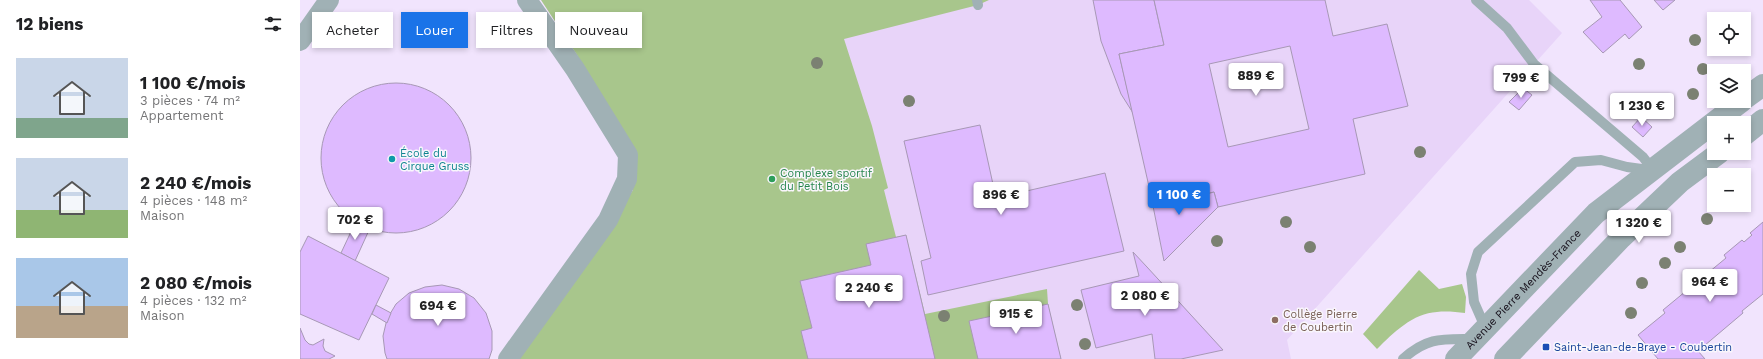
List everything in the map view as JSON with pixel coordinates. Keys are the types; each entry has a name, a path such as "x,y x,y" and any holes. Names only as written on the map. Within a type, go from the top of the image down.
{"street":[{"path":"300,40 329,0"},
{"path":"508,359 608,220 627,180 628,155 575,69 527,0"},
{"name":"Avenue Pierre Mendès-France","path":"1751,94 1763,85"},
{"name":"Avenue Pierre Mendès-France","path":"1456,359 1596,213 1733,108"},
{"path":"1751,129 1763,120"},
{"path":"1505,359 1622,238 1680,182 1710,160"}],"lane":[{"path":"1476,0 1507,28 1534,64 1643,158 1653,170"},
{"path":"1403,359 1413,350 1435,339 1480,333 1474,302 1471,274 1478,252 1575,162 1601,160 1628,167 1653,170"}],"shaded area":[{"path":"783,0 1529,0 1562,33 1287,340 1291,359 529,359"}],"green space":[{"name":"Complexe sportif du Petit Bois","path":"541,0 989,0 978,5 844,39 872,126 888,188 884,190 896,237 906,235 925,314 1047,289 1048,304 1061,359 514,359 633,190 577,55 572,48 642,48 642,12 555,12 555,21"},
{"path":"1419,270 1439,289 1462,284 1466,297 1465,313 1440,312 1428,313 1420,316 1404,325 1377,349 1363,334"}],"building":[{"path":"1093,0 1154,0 1164,45 1119,54 1133,113 1121,94 1101,41"},
{"path":"1154,0 1325,0 1333,36 1387,24 1408,106 1353,119 1365,174 1218,207 1214,192 1180,201 1177,184 1150,191 1119,54 1164,45","holes":["1290,46 1309,129 1228,147 1209,64"]},
{"path":"1590,0 1620,0 1642,27 1629,39 1625,34 1603,53 1583,32 1602,17"},
{"path":"1654,0 1675,0 1663,10"},
{"path":"389,83 403,83 418,86 431,92 444,100 454,110 468,136 471,158 470,173 465,187 454,206 444,216 418,230 403,233 389,233 374,230 361,224 348,216 338,206 324,180 321,165 321,151 324,136 330,123 338,110 348,100 374,86"},
{"path":"1523,88 1532,95 1519,110 1509,102"},
{"path":"1641,117 1652,127 1643,137 1632,127"},
{"path":"980,125 996,198 1105,173 1124,251 928,295 921,261 931,258 904,141"},
{"path":"1177,184 1180,201 1214,192 1218,207 1164,261 1150,191"},
{"path":"356,221 370,228 355,261 341,253"},
{"path":"1763,222 1763,294 1698,351 1705,359 1658,359 1638,335 1665,313 1663,310 1726,258 1724,255 1742,240 1744,242 1752,235 1750,233"},
{"path":"906,235 935,359 808,359 801,331 812,328 800,281 871,265 866,244"},
{"path":"308,236 389,278 359,340 300,314 300,252"},
{"path":"1133,252 1223,350 1181,359 1155,359 1152,334 1096,348 1081,290 1139,276"},
{"path":"442,285 459,289 474,298 486,313 492,331 492,350 489,359 387,359 383,336 387,319 396,304 409,293 425,287"},
{"path":"1048,304 1061,359 978,359 969,321"},
{"path":"376,305 391,313 387,323 372,314"},
{"path":"300,328 305,340 309,344 313,345 324,339 323,346 325,351 335,356 329,359 300,359"}],"place":[{"name":"École du Cirque Gruss","path":"392,159"},
{"name":"Complexe sportif du Petit Bois","path":"772,179"},
{"name":"Collège Pierre de Coubertin","path":"1275,320"},
{"name":"Saint-Jean-de-Braye - Coubertin","path":"1546,347"}]}
